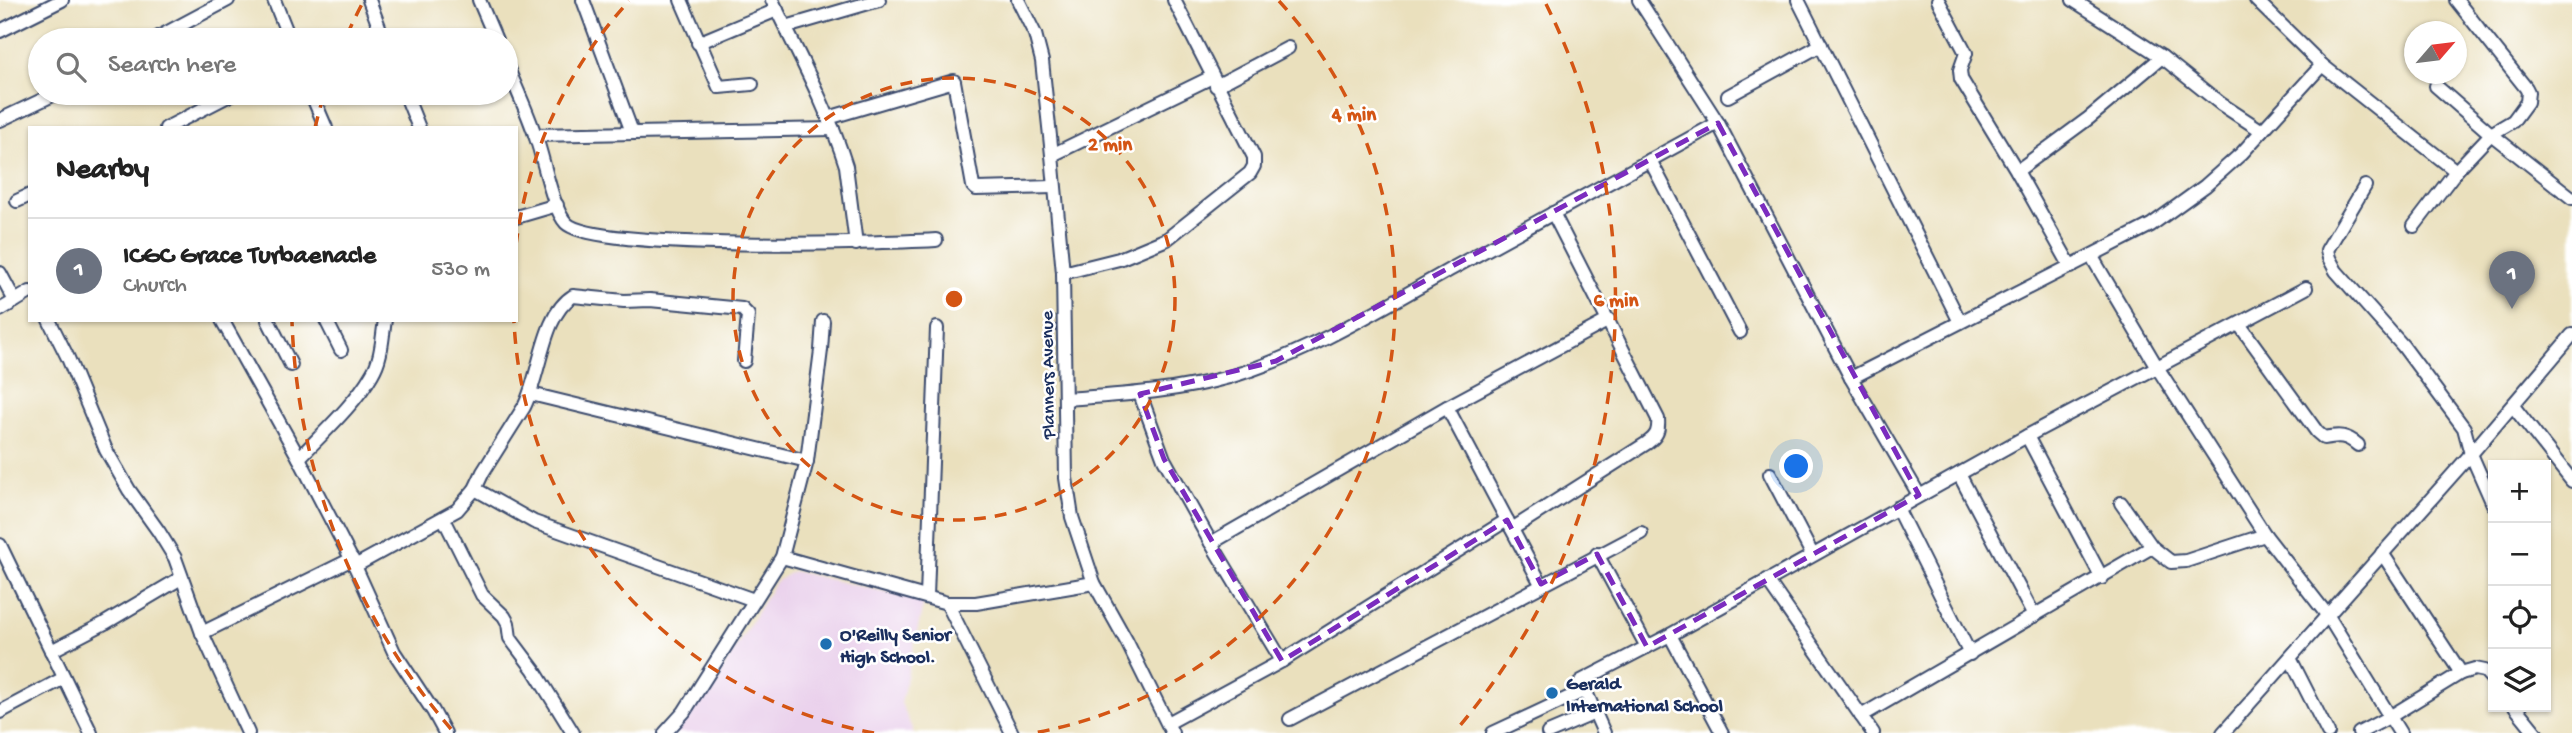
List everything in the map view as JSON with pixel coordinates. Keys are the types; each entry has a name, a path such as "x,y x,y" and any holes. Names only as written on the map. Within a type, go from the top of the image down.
{"street":[{"path":"0,31 62,0"},
{"path":"176,28 228,0"},
{"path":"274,0 285,28"},
{"path":"369,0 380,28"},
{"path":"479,0 491,28"},
{"path":"583,0 632,132"},
{"path":"681,0 719,87 752,84"},
{"path":"786,27 879,0"},
{"name":"Planners Avenue","path":"1018,0 1035,34 1042,61 1052,155 1063,274 1066,478 1072,517 1094,583 1170,728"},
{"path":"1063,274 1119,259 1167,239 1250,173 1254,166 1254,157 1174,0"},
{"path":"1639,0 1718,123 1851,378 1919,495"},
{"path":"1798,0 1960,323"},
{"path":"1938,0 1964,45 1966,53 1960,71 1961,79 2071,267"},
{"path":"2073,0 2162,57 2221,104 2262,131"},
{"path":"2256,0 2322,65 2456,171"},
{"path":"2414,226 2456,171 2491,134 2513,121 2527,102 2528,92 2456,0"},
{"path":"698,43 774,5 830,124 846,166 856,244"},
{"path":"1728,96 1821,45"},
{"path":"1052,155 1288,48"},
{"path":"2017,171 2089,118 2162,57"},
{"path":"1851,378 2151,225 2205,186 2262,131 2322,65"},
{"path":"535,135 830,124 954,81 973,186 976,189 1053,187"},
{"path":"2436,86 2572,198"},
{"path":"518,93 535,135 556,205 564,220 576,231 631,238 715,243 856,244 936,240"},
{"path":"0,120 32,105"},
{"path":"170,126 211,105"},
{"path":"317,105 325,126"},
{"path":"410,105 418,126"},
{"path":"1066,399 1140,394 1227,377 1276,361 1357,321 1718,123"},
{"path":"1650,160 1740,332"},
{"path":"2365,186 2328,250 2329,258 2336,271 2403,346 2464,428 2471,454 2488,493"},
{"path":"17,201 28,196"},
{"path":"518,215 556,205"},
{"path":"1170,728 1655,437 1659,430 1658,419 1553,213"},
{"path":"2092,257 2157,366 2265,535 2328,616 2400,733"},
{"path":"0,273 15,301"},
{"path":"1493,733 1919,495 2306,288"},
{"path":"0,310 28,293"},
{"path":"202,633 354,563 457,510 475,489 531,394 551,322 557,309 573,296 742,309 748,315 744,361"},
{"path":"1211,543 1447,407 1609,320"},
{"path":"665,733 684,712 782,557 807,461 821,351 822,321"},
{"path":"50,322 106,450 174,558 202,633 248,733"},
{"path":"223,322 354,563 394,652 433,711 444,733"},
{"path":"269,322 291,365"},
{"path":"327,322 341,349"},
{"path":"299,458 340,415 372,374 380,356 385,322"},
{"path":"2239,324 2317,432 2325,438 2341,435 2349,437 2358,445"},
{"path":"927,596 937,328"},
{"path":"2223,733 2471,454 2572,335"},
{"path":"531,394 807,461"},
{"path":"1140,394 1164,459 1282,661"},
{"path":"2513,406 2572,481"},
{"path":"1447,407 1541,584"},
{"path":"2464,428 2493,427"},
{"path":"2027,436 2102,578"},
{"path":"1770,474 1812,554"},
{"path":"1959,474 2034,616"},
{"path":"475,489 534,522 754,600"},
{"path":"2121,503 2152,547 2171,562 2186,561 2265,535"},
{"path":"1897,508 1969,654"},
{"path":"444,519 482,595 504,616 510,638 534,670 573,733"},
{"path":"1290,719 1641,533"},
{"path":"0,545 91,733"},
{"path":"1861,716 2152,547"},
{"path":"2382,553 2461,673"},
{"path":"1597,554 1647,647"},
{"path":"782,557 947,603 976,603 1094,583"},
{"path":"51,651 105,624 181,578"},
{"path":"1767,580 1873,733"},
{"path":"947,603 1012,733"},
{"path":"1670,635 1721,733"},
{"path":"2290,659 2328,733"},
{"path":"2359,733 2461,673 2475,669 2488,674"},
{"path":"0,712 64,678"},
{"path":"1583,685 1604,733"},
{"path":"2519,712 2536,733"},
{"path":"1548,733 1595,713"}],"highlighted area":[{"path":"1718,123 1919,495 1647,647 1597,554 1541,584 1507,520 1282,661 1164,459 1140,394 1276,361"}],"shaded area":[{"name":"O'Reilly Senior High School.","path":"793,571 924,601 901,703 914,733 672,733 713,686 775,582"}],"place":[{"name":"ICGC Grace Turbaenacle","path":"2512,309"},
{"name":"O'Reilly Senior High School.","path":"826,644"},
{"name":"Gerald International School","path":"1552,693"}]}
